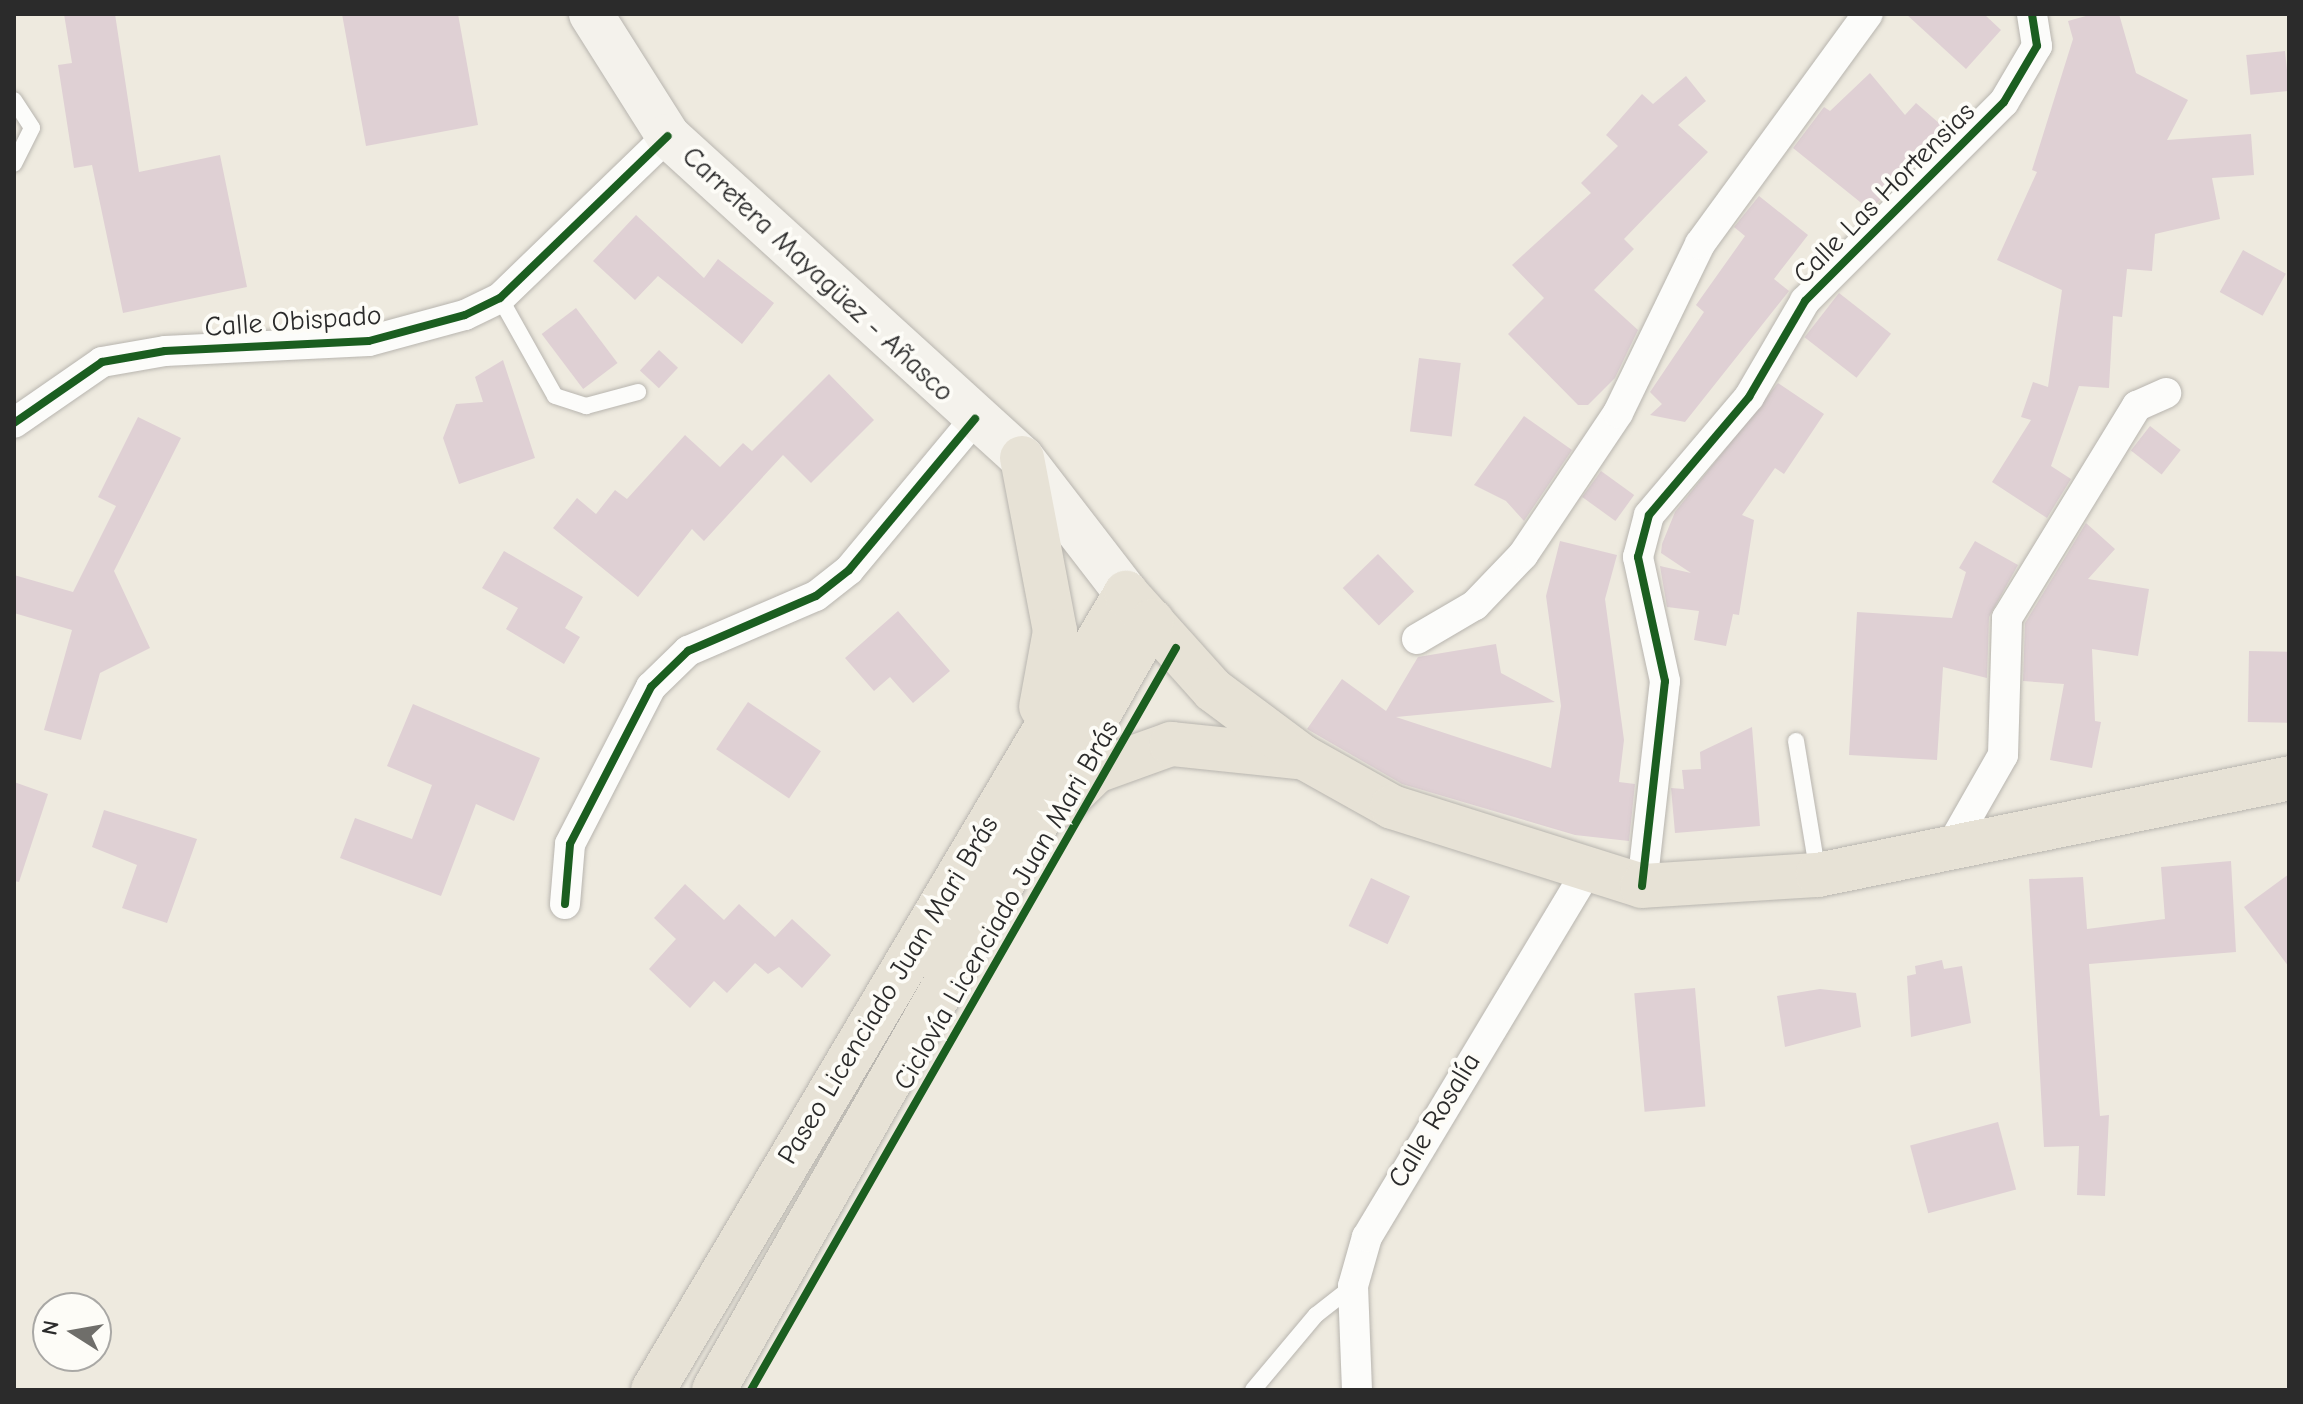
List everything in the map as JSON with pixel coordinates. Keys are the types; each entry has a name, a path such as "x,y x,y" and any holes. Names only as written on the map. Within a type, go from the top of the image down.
{"main road":[{"name":"Carretera Mayagüez - Añasco","path":"591,14 668,136 975,419 1022,458 1139,607"},
{"path":"1022,458 1055,631 1029,754"},
{"path":"1139,607 1213,690 1303,757 1392,807 1586,872 1642,886 1818,875 2289,778"},
{"name":"Paseo Licenciado Juan Mari Brás","path":"653,1390 1029,754 1139,607"},
{"name":"Paseo Licenciado Juan Mari Brás","path":"714,1390 1037,828 1139,607"},
{"path":"1037,828 1096,771 1129,754 1171,744 1303,757"}],"street":[{"path":"1417,639 1475,605 1523,555 1618,413 1700,244 1868,14"},
{"name":"Calle Las Hortensias","path":"1642,886 1665,681 1638,557 1649,515 1749,397 1805,301 2004,102 2037,46 2032,14"},
{"name":"Calle Obispado","path":"14,423 102,362 165,351 369,341 425,329 500,298 668,136"},
{"path":"1950,848 2003,755 2007,618 2137,406 2166,393"},
{"path":"565,904 570,844 651,687 688,651 816,596 849,570 975,419"},
{"name":"Calle Rosalía","path":"1357,1390 1353,1286 1397,1179 1586,872"}],"lane":[{"path":"14,100 32,128 14,164"},
{"path":"500,298 555,396 586,406 638,392"},
{"path":"1796,741 1818,875"},
{"path":"1253,1390 1316,1315 1353,1286"}],"building":[{"path":"64,14 115,14 139,172 220,155 247,287 123,313 92,165 74,168 58,65 72,63"},
{"path":"342,14 458,14 478,125 366,146"},
{"path":"1906,14 1984,14 2001,30 1966,69"},
{"path":"2093,14 2119,14 2136,73 2188,100 2167,140 2251,134 2254,175 2212,178 2220,219 2155,234 2152,271 2127,269 2122,317 2113,316 2109,388 2079,386 2051,466 2071,479 2047,518 1992,482 2031,420 2021,417 2033,382 2048,387 2062,290 1997,260 2037,172 2032,170 2073,39 2068,21"},
{"path":"2285,51 2289,91 2250,95 2246,55"},
{"path":"1870,73 1905,115 1916,103 1948,131 1870,210 1793,148 1824,107 1830,111"},
{"path":"1686,76 1706,101 1678,125 1708,152 1624,239 1634,249 1594,290 1638,330 1615,378 1588,405 1578,405 1508,334 1544,298 1512,265 1591,193 1581,183 1618,146 1606,135 1642,94 1653,104"},
{"path":"1759,196 1808,235 1774,279 1789,291 1685,422 1650,415 1662,404 1650,392 1704,312 1696,305 1745,236 1734,227"},
{"path":"636,215 704,278 718,259 774,303 742,344 658,276 635,300 593,261"},
{"path":"2243,250 2286,274 2263,316 2220,292"},
{"path":"1839,293 1891,334 1857,378 1805,337"},
{"path":"576,308 618,363 583,389 542,334"},
{"path":"659,350 678,368 659,388 640,370"},
{"path":"1419,358 1461,363 1452,437 1410,431"},
{"path":"503,360 535,458 459,484 443,438 456,404 483,402 475,377"},
{"path":"829,374 874,420 811,483 783,455 704,541 692,529 638,597 553,528 577,498 596,514 615,490 627,499 685,435 720,467 743,443 752,451"},
{"path":"1778,383 1824,414 1784,474 1775,468 1742,515 1754,520 1739,615 1733,614 1726,646 1694,640 1699,611 1667,607 1660,566 1691,573 1661,553 1662,544 1675,512"},
{"path":"1524,416 1572,450 1524,521 1506,501 1474,485"},
{"path":"138,417 181,438 114,571 150,648 100,673 81,740 44,730 72,630 14,613 14,575 73,592 116,506 98,497"},
{"path":"2150,426 2181,450 2162,474 2131,450"},
{"path":"1601,471 1634,495 1615,521 1582,497"},
{"path":"2086,523 2115,549 2088,579 2149,589 2138,656 2092,649 2095,721 2101,722 2092,768 2050,760 2064,684 2023,681 2025,623"},
{"path":"1560,541 1617,555 1605,599 1624,740 1619,782 1635,784 1629,841 1575,835 1402,784 1307,729 1342,679 1386,711 1418,657 1496,644 1501,673 1555,702 1396,717 1551,768 1561,706 1546,596"},
{"path":"1975,541 2018,565 1989,617 1987,678 1943,667 1937,760 1849,755 1857,612 1952,618 1966,572 1959,568"},
{"path":"504,551 583,597 565,628 580,637 564,664 506,629 518,608 482,588"},
{"path":"1378,554 1414,591 1379,625 1343,588"},
{"path":"898,611 950,671 913,703 890,677 874,691 845,658"},
{"path":"2249,651 2289,652 2288,723 2248,722"},
{"path":"748,702 821,751 789,798 716,749"},
{"path":"413,704 540,758 514,821 476,804 441,896 340,858 355,818 412,839 432,785 387,766"},
{"path":"1752,727 1760,826 1675,833 1671,788 1684,789 1682,770 1701,769 1700,752"},
{"path":"14,782 48,794 19,882 14,881"},
{"path":"104,810 197,839 167,923 122,908 137,865 92,847"},
{"path":"2231,861 2236,952 2089,964 2100,1116 2109,1115 2105,1196 2077,1195 2079,1146 2044,1147 2029,879 2083,877 2087,929 2165,919 2161,867"},
{"path":"2289,874 2289,967 2244,907"},
{"path":"1371,878 1410,896 1388,944 1349,926"},
{"path":"685,884 724,920 739,904 775,937 792,919 831,955 802,988 779,967 768,974 755,963 727,993 714,981 690,1008 649,969 676,939 654,918"},
{"path":"1942,960 1944,969 1962,966 1971,1023 1911,1037 1907,976 1916,974 1915,966"},
{"path":"1695,988 1705,1107 1645,1112 1634,993"},
{"path":"1820,989 1856,993 1861,1027 1785,1047 1777,996"},
{"path":"1998,1122 2016,1190 1928,1213 1910,1146"}],"cycle path":[{"path":"1642,886 1665,681 1638,557 1649,515 1749,397 1805,301 2004,102 2037,46 2032,14"},
{"path":"14,423 102,362 165,351 369,341 465,315 500,298 668,136"},
{"path":"565,904 570,844 651,687 688,651 816,596 849,570 975,419"},
{"name":"Ciclovía Licenciado Juan Mari Brás","path":"751,1390 1176,648"}]}
